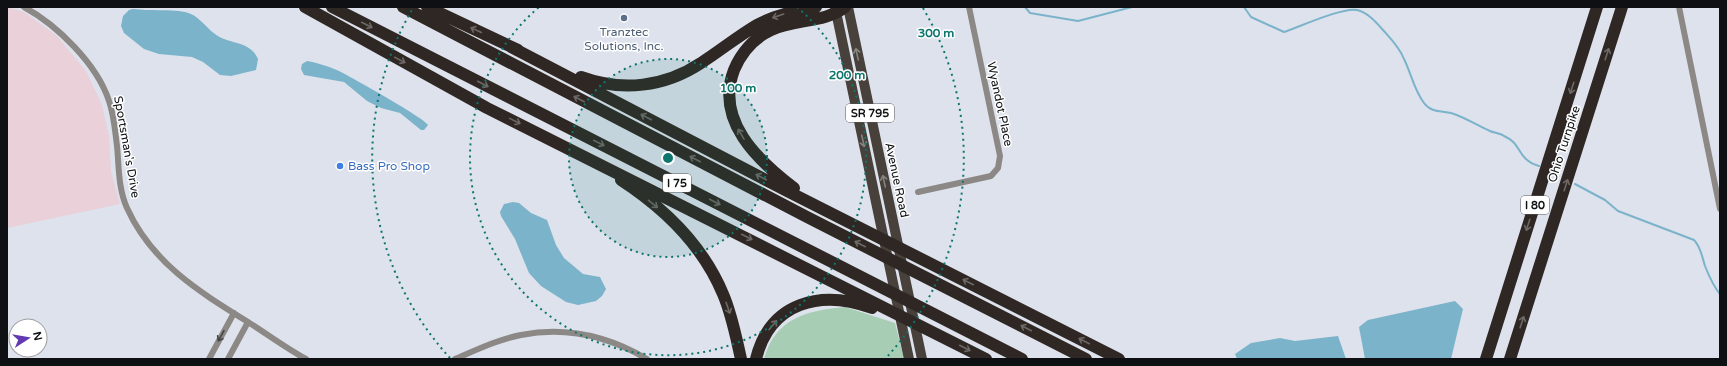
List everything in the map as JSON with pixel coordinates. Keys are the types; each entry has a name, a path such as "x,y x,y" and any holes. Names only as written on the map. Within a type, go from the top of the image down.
{"highway":[{"path":"305,7 487,108 587,156 986,359"},
{"name":"I 75","path":"332,7 1022,359"},
{"name":"I 75","path":"403,7 807,217 1086,359"},
{"path":"427,7 511,47 1119,359"},
{"path":"511,47 586,79 615,85 645,85 666,80 687,71 745,33 771,19 816,7"},
{"name":"Ohio Turnpike","path":"1486,359 1597,7"},
{"name":"Ohio Turnpike","path":"1510,359 1622,7"},
{"path":"821,207 778,176 744,141 732,114 730,90 732,75 740,57 761,36 788,24 841,9"},
{"path":"587,156 650,202 670,219 693,244 709,267 723,295 730,313 741,359"},
{"path":"756,359 764,338 779,318 800,305 824,299 844,299 859,303 943,337"}],"main road":[{"name":"SR 795","path":"841,9 878,214 909,359"},
{"name":"Avenue Road","path":"841,9 892,219 922,359"}],"street":[{"name":"Sportsman's Drive","path":"24,7 40,16 65,36 85,60 104,88 110,102 113,118 121,190 126,206 144,238 182,279 306,359"},
{"name":"Wyandot Place","path":"918,192 991,176 1000,163 1000,156 969,7"},
{"path":"1679,7 1720,209"},
{"path":"209,359 234,313"},
{"path":"228,359 248,322"},
{"path":"455,359 520,335 556,331 574,332 613,341 647,359"}],"shaded area":[{"path":"7,7 24,12 57,36 86,71 102,105 109,136 111,172 120,204 7,228"}],"green space":[{"path":"845,307 895,323 904,359 764,359 769,345 776,334 785,325 806,314 831,308"}],"water":[{"path":"129,10 190,13 198,18 215,34 250,49 258,59 256,70 231,76 220,75 203,62 192,57 159,54 144,49 124,33 121,26 123,16"},
{"path":"307,61 339,71 402,107 428,125 424,130 421,130 400,113 381,108 367,101 344,82 304,75 301,69 302,64"},
{"path":"513,202 519,203 531,213 547,220 556,245 564,258 583,274 600,277 606,289 602,296 596,301 578,305 566,302 541,286 529,273 515,239 501,216 500,212 504,204"},
{"path":"1455,301 1463,309 1451,359 1365,359 1359,327 1368,320"},
{"path":"1338,336 1346,359 1237,359 1235,354 1251,343 1280,338 1295,341"}],"waterway":[{"path":"1025,7 1030,13 1078,21 1132,7"},
{"path":"1244,7 1251,17 1284,32 1342,11 1361,11 1371,18 1397,47 1402,55 1418,93 1427,106 1434,110 1458,116 1510,139 1526,159 1539,166"},
{"path":"1575,184 1605,200 1618,211 1694,240 1700,249 1711,281 1720,294"}],"place":[{"name":"Tranztec Solutions, Inc.","path":"624,18"},
{"name":"Bass Pro Shop","path":"340,166"}]}
